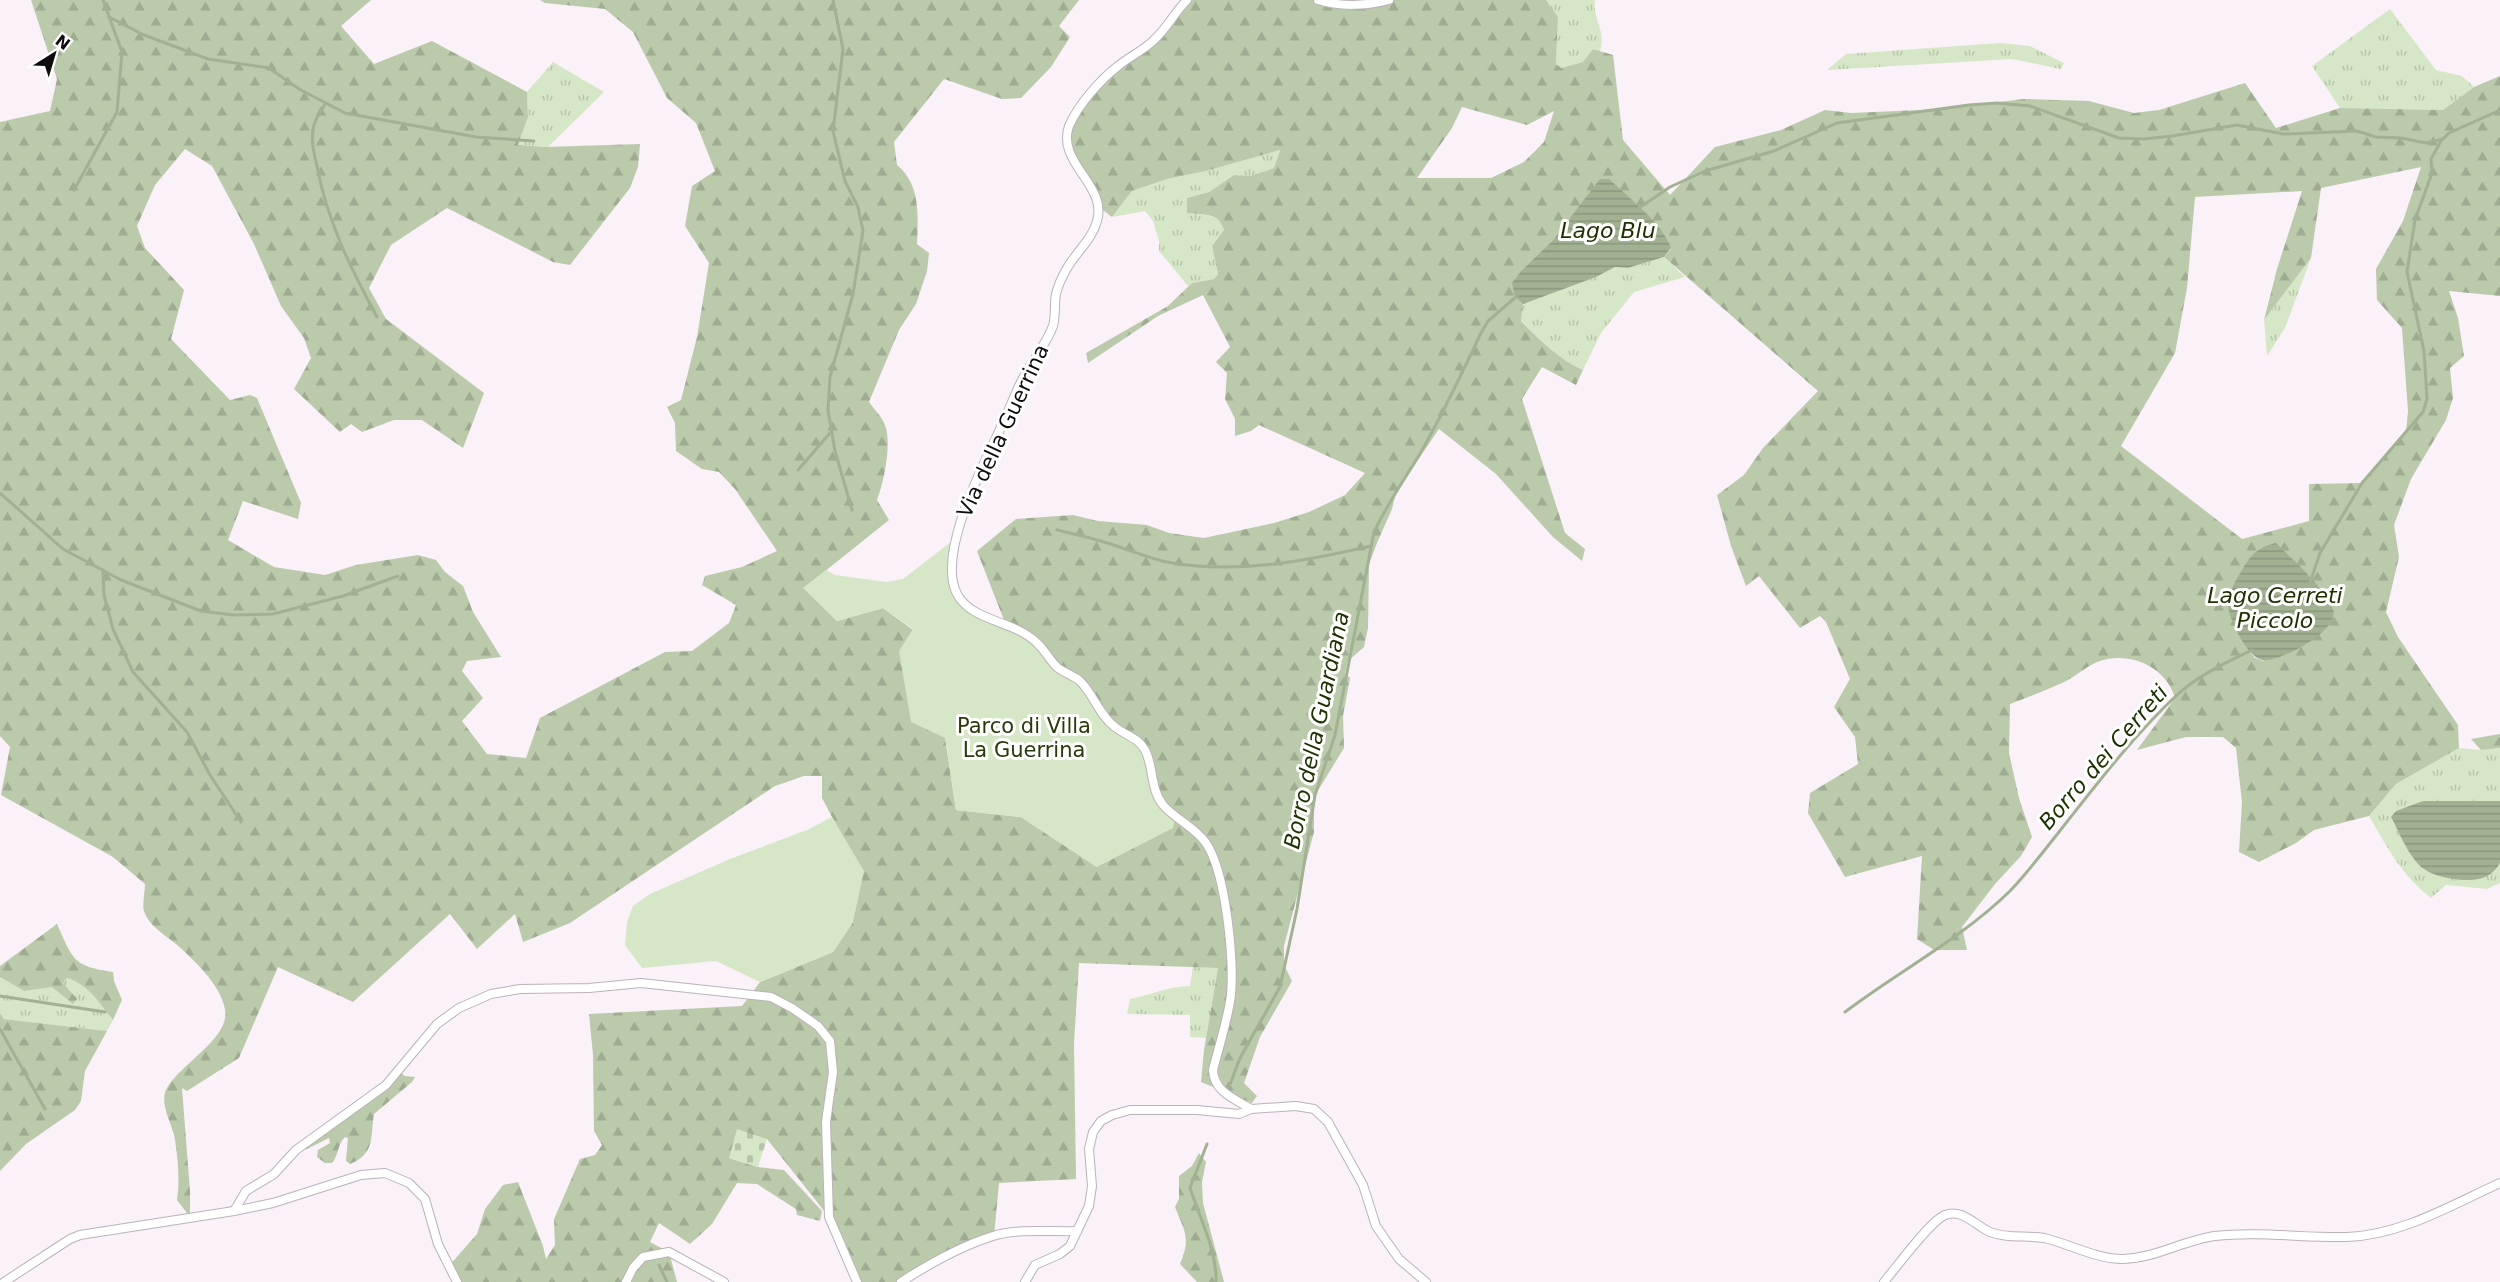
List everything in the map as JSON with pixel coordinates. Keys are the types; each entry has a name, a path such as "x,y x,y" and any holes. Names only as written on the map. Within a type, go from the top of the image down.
{"street":[{"name":"Via della Guerrina","path":"1188,0 1155,39 1116,68 1095,89 1068,128 1067,142 1071,158 1095,195 1099,207 1097,221 1067,268 1056,293 1053,324 1041,350 1026,372 979,472 959,525 952,559 952,583 958,597 972,611 1022,630 1057,667 1079,680 1098,710 1116,728 1137,738 1145,750 1154,788 1163,805 1186,822 1205,842 1217,864 1228,924 1230,959 1231,995 1213,1078 1218,1087 1230,1098 1251,1109"},
{"path":"1318,0 1330,4 1376,4 1389,0"},
{"path":"234,1211 246,1191 274,1174 296,1150 386,1085 437,1024 459,1008 491,994 520,988 589,988 641,983 771,997 818,1026 830,1041 833,1072 826,1122 829,1217 857,1282"},
{"path":"1025,1282 1035,1265 1060,1254 1070,1246 1089,1206 1092,1186 1089,1149 1093,1132 1101,1121 1112,1114 1130,1110 1197,1110 1239,1114 1251,1109 1304,1106 1314,1109 1328,1122 1363,1185 1377,1226 1399,1259 1426,1282"},
{"path":"4,1282 70,1239 80,1235 273,1203 374,1173 392,1175 409,1183 425,1199 438,1244 457,1282"},
{"path":"1884,1282 1932,1226 1945,1215 1960,1214 1990,1232 2008,1236 2043,1238 2092,1253 2122,1259 2154,1255 2215,1236 2236,1234 2349,1237 2392,1230 2500,1183"},
{"path":"901,1282 926,1265 994,1236 1012,1233 1077,1231"},
{"path":"626,1282 633,1268 643,1257 669,1252 724,1282"}],"green space":[{"path":"31,0 371,0 341,26 374,64 432,41 527,92 528,117 518,145 545,147 640,144 638,167 630,188 570,265 553,262 447,208 391,245 369,288 386,319 484,393 463,448 422,420 394,420 362,432 351,424 340,432 294,389 311,358 304,338 281,306 254,244 212,166 185,149 155,185 137,226 145,248 184,290 171,339 230,400 250,395 257,398 301,503 298,519 243,501 228,540 274,567 325,575 356,565 418,555 436,560 445,572 463,586 473,612 501,657 467,661 462,671 483,698 462,721 487,754 526,758 540,718 665,652 692,651 729,623 736,605 702,585 705,576 742,567 777,551 735,489 719,472 702,469 676,451 675,423 667,407 681,400 697,337 709,263 685,226 692,186 715,171 696,123 667,98 633,32 605,9 545,3 540,0 1079,0 1059,26 1070,37 1051,67 1021,98 1002,99 944,79 894,142 897,165 905,173 914,191 917,212 917,244 929,253 927,271 916,304 899,330 869,402 882,419 887,433 886,462 877,500 889,520 804,588 837,621 883,608 913,630 945,737 956,810 1021,817 1097,867 1163,805 1116,728 1006,625 977,551 1016,519 1073,515 1098,521 1147,525 1169,533 1204,538 1274,523 1309,512 1345,495 1365,473 1259,425 1251,431 1235,436 1235,419 1225,399 1227,373 1216,362 1230,347 1203,295 1158,316 1088,363 1086,353 1168,306 1192,283 1214,279 1218,274 1212,246 1224,230 1222,224 1215,217 1187,213 1187,198 1209,192 1234,175 1250,176 1274,168 1280,150 1206,171 1167,179 1132,191 1112,217 1099,207 1071,158 1068,128 1095,89 1155,39 1187,0 1546,0 1558,17 1556,64 1561,68 1583,62 1593,49 1613,55 1623,140 1670,195 1715,147 1781,130 1825,110 1851,113 1942,109 2024,99 2089,101 2134,113 2159,110 2245,83 2276,128 2340,108 2443,110 2474,87 2500,76 2500,296 2449,291 2458,318 2464,356 2450,368 2453,398 2446,420 2411,479 2394,525 2399,557 2386,612 2398,637 2458,725 2459,748 2396,784 2369,816 2314,830 2296,843 2259,862 2239,852 2242,802 2236,748 2223,737 2186,737 2137,750 2175,698 2170,687 2155,669 2133,660 2121,658 2097,662 2066,681 2010,704 2009,753 2019,798 2032,837 2021,856 1995,884 1962,927 1967,950 1934,950 1917,939 1922,856 1845,877 1808,813 1810,793 1858,764 1855,737 1834,707 1850,679 1826,622 1820,616 1800,628 1759,576 1746,586 1731,546 1717,495 1744,475 1763,448 1818,391 1664,257 1671,249 1601,179 1553,240 1522,270 1515,297 1523,304 1521,321 1557,355 1583,370 1576,385 1542,367 1522,399 1565,533 1585,549 1582,561 1553,537 1496,474 1439,429 1396,492 1392,509 1369,564 1368,628 1364,647 1348,661 1345,673 1350,678 1343,716 1344,748 1314,797 1314,832 1284,946 1284,965 1292,981 1260,1037 1244,1083 1257,1096 1252,1103 1201,1082 1218,968 1079,963 1074,1043 1076,1179 999,1183 994,1236 901,1282 857,1282 829,1217 767,1139 729,1158 758,1167 784,1170 822,1211 820,1221 797,1215 796,1209 757,1184 737,1183 712,1224 690,1244 659,1223 650,1242 669,1252 677,1282 458,1282 449,1266 477,1234 485,1209 503,1185 518,1182 546,1259 555,1245 554,1219 580,1159 595,1155 602,1145 594,1131 593,1055 589,1014 742,1006 760,982 833,952 853,922 840,832 822,798 822,776 804,776 775,786 570,923 523,942 515,914 477,949 450,914 353,1002 278,967 239,1058 187,1091 182,1088 190,1217 177,1200 177,1155 174,1134 164,1101 167,1088 173,1079 213,1040 225,1020 225,1009 218,991 198,965 149,921 143,908 145,884 113,857 1,795 10,747 0,736 0,122 50,111 57,79","holes":["1462,107 1527,125 1554,111 1544,142 1524,162 1491,178 1417,178 1452,128","2421,167 2403,221 2376,269 2377,300 2402,328 2408,411 2406,432 2362,483 2309,484 2309,521 2242,539 2121,446 2175,353 2187,288 2195,197 2302,191 2277,269 2264,320 2311,258 2321,188","2288,555 2319,587 2333,609 2263,661 2255,658 2249,651"]},
{"path":"1546,0 1595,0 1602,38 1600,51 1593,49 1583,62 1561,68 1556,64 1558,18"},
{"path":"2390,9 2436,70 2462,76 2474,87 2443,110 2340,108 2312,66"},
{"path":"2000,43 2030,46 2064,63 2061,69 2012,59 1827,70 1846,54"},
{"path":"553,62 604,92 548,147 518,145 528,117 527,92"},
{"path":"1280,149 1274,168 1250,176 1234,175 1209,192 1187,198 1188,213 1215,218 1225,230 1212,246 1218,274 1214,279 1192,283 1188,286 1159,251 1159,241 1153,221 1145,211 1112,217 1132,191 1167,179 1206,171"},
{"path":"1664,257 1685,277 1634,292 1601,333 1583,370 1557,355 1521,320 1523,304 1596,277 1615,267 1628,268"},
{"path":"2311,258 2285,328 2267,356 2264,320"},
{"name":"Parco di Villa La Guerrina","path":"956,538 952,583 972,611 1022,630 1057,667 1079,680 1098,710 1144,749 1154,789 1176,815 1173,828 1097,867 1021,817 956,810 945,738 911,722 899,651 913,629 883,608 837,621 803,588 826,570 835,575 886,582 903,579"},
{"path":"2500,734 2500,748 2481,750 2471,739"},
{"path":"2459,748 2481,750 2500,748 2500,801 2423,801 2392,820 2406,846 2424,870 2458,880 2496,868 2500,863 2500,883 2487,889 2446,885 2431,898 2403,870 2369,816 2396,784"},
{"path":"832,817 864,871 853,922 833,952 760,982 716,961 642,968 625,945 627,922 633,906 650,894 730,859 807,830"},
{"path":"57,924 76,959 89,967 113,972 114,981 122,1000 113,1020 87,990 67,978 63,983 77,999 73,1004 52,987 24,991 0,977 0,966"},
{"path":"1193,967 1218,968 1206,1038 1190,1037 1190,1015 1127,1014 1130,999 1167,989 1190,986"},
{"path":"0,977 24,991 52,986 71,1001 70,990 62,983 67,978 87,990 113,1020 107,1031 4,1019 0,1013"},
{"path":"0,1013 4,1019 107,1031 85,1071 81,1101 75,1110 26,1144 0,1171"},
{"path":"398,1071 405,1076 415,1077 374,1114 370,1144 358,1160 350,1164 346,1161 348,1138 345,1137 332,1163 325,1163 317,1157 318,1150 330,1143 329,1138 307,1149 298,1148"},
{"path":"737,1129 767,1139 758,1167 729,1158"},
{"path":"1199,1153 1206,1162 1202,1182 1203,1203 1224,1282 1197,1282 1180,1264 1186,1241 1175,1207 1179,1199 1179,1176 1192,1166"}],"water":[{"name":"Lago Blu","path":"1600,179 1609,179 1644,211 1661,230 1671,248 1664,257 1628,268 1615,267 1596,277 1523,304 1515,297 1512,283 1553,240"},
{"name":"Lago Cerreti Piccolo","path":"2276,543 2323,592 2333,609 2333,617 2328,626 2307,644 2270,660 2262,660 2250,652 2239,636 2228,604 2235,582 2251,557 2261,548"},
{"path":"2423,801 2500,801 2500,863 2495,870 2480,879 2462,880 2433,874 2420,866 2407,849 2391,817 2396,811"}],"waterway":[{"path":"74,190 117,112 122,52 103,0"},
{"path":"833,0 843,49 833,131 845,181 858,207 863,231 853,294 830,377 828,410 835,451 852,510"},
{"path":"109,17 144,35 208,59 269,68 299,89 345,113 476,137 534,141"},
{"name":"Borro della Guardiana","path":"1636,210 1670,187 1705,171 1774,151 1837,123 1969,105 1997,103 2030,106 2119,138 2144,139 2172,136 2237,125 2283,134 2357,131 2376,137 2401,138 2426,143 2443,139 2449,133 2500,110"},
{"path":"325,104 315,122 312,135 321,186 341,244 377,317"},
{"name":"Borro dei Cerreti","path":"2310,583 2320,553 2362,483 2423,412 2427,399 2424,351 2407,272 2415,220 2432,173 2431,159 2442,139"},
{"name":"Borro della Guardiana","path":"1229,1087 1240,1058 1280,987 1297,909 1315,795 1335,735 1374,532 1429,438 1488,321 1517,296"},
{"path":"798,470 830,433"},
{"path":"0,493 63,549 121,580 201,611 233,615 273,614 343,596 398,576"},
{"path":"1057,530 1106,542 1167,562 1192,566 1244,567 1321,557 1371,546"},
{"path":"103,570 104,595 113,629 133,672 187,732 210,775 241,822"},
{"name":"Borro dei Cerreti","path":"1845,1012 1950,940 1991,908 2023,877 2116,761 2178,694 2214,669 2252,650"},
{"path":"0,996 105,1012"},
{"path":"0,1029 45,1109"},
{"path":"1207,1144 1190,1188 1211,1246 1216,1282"},
{"path":"659,1265 667,1282"}]}
